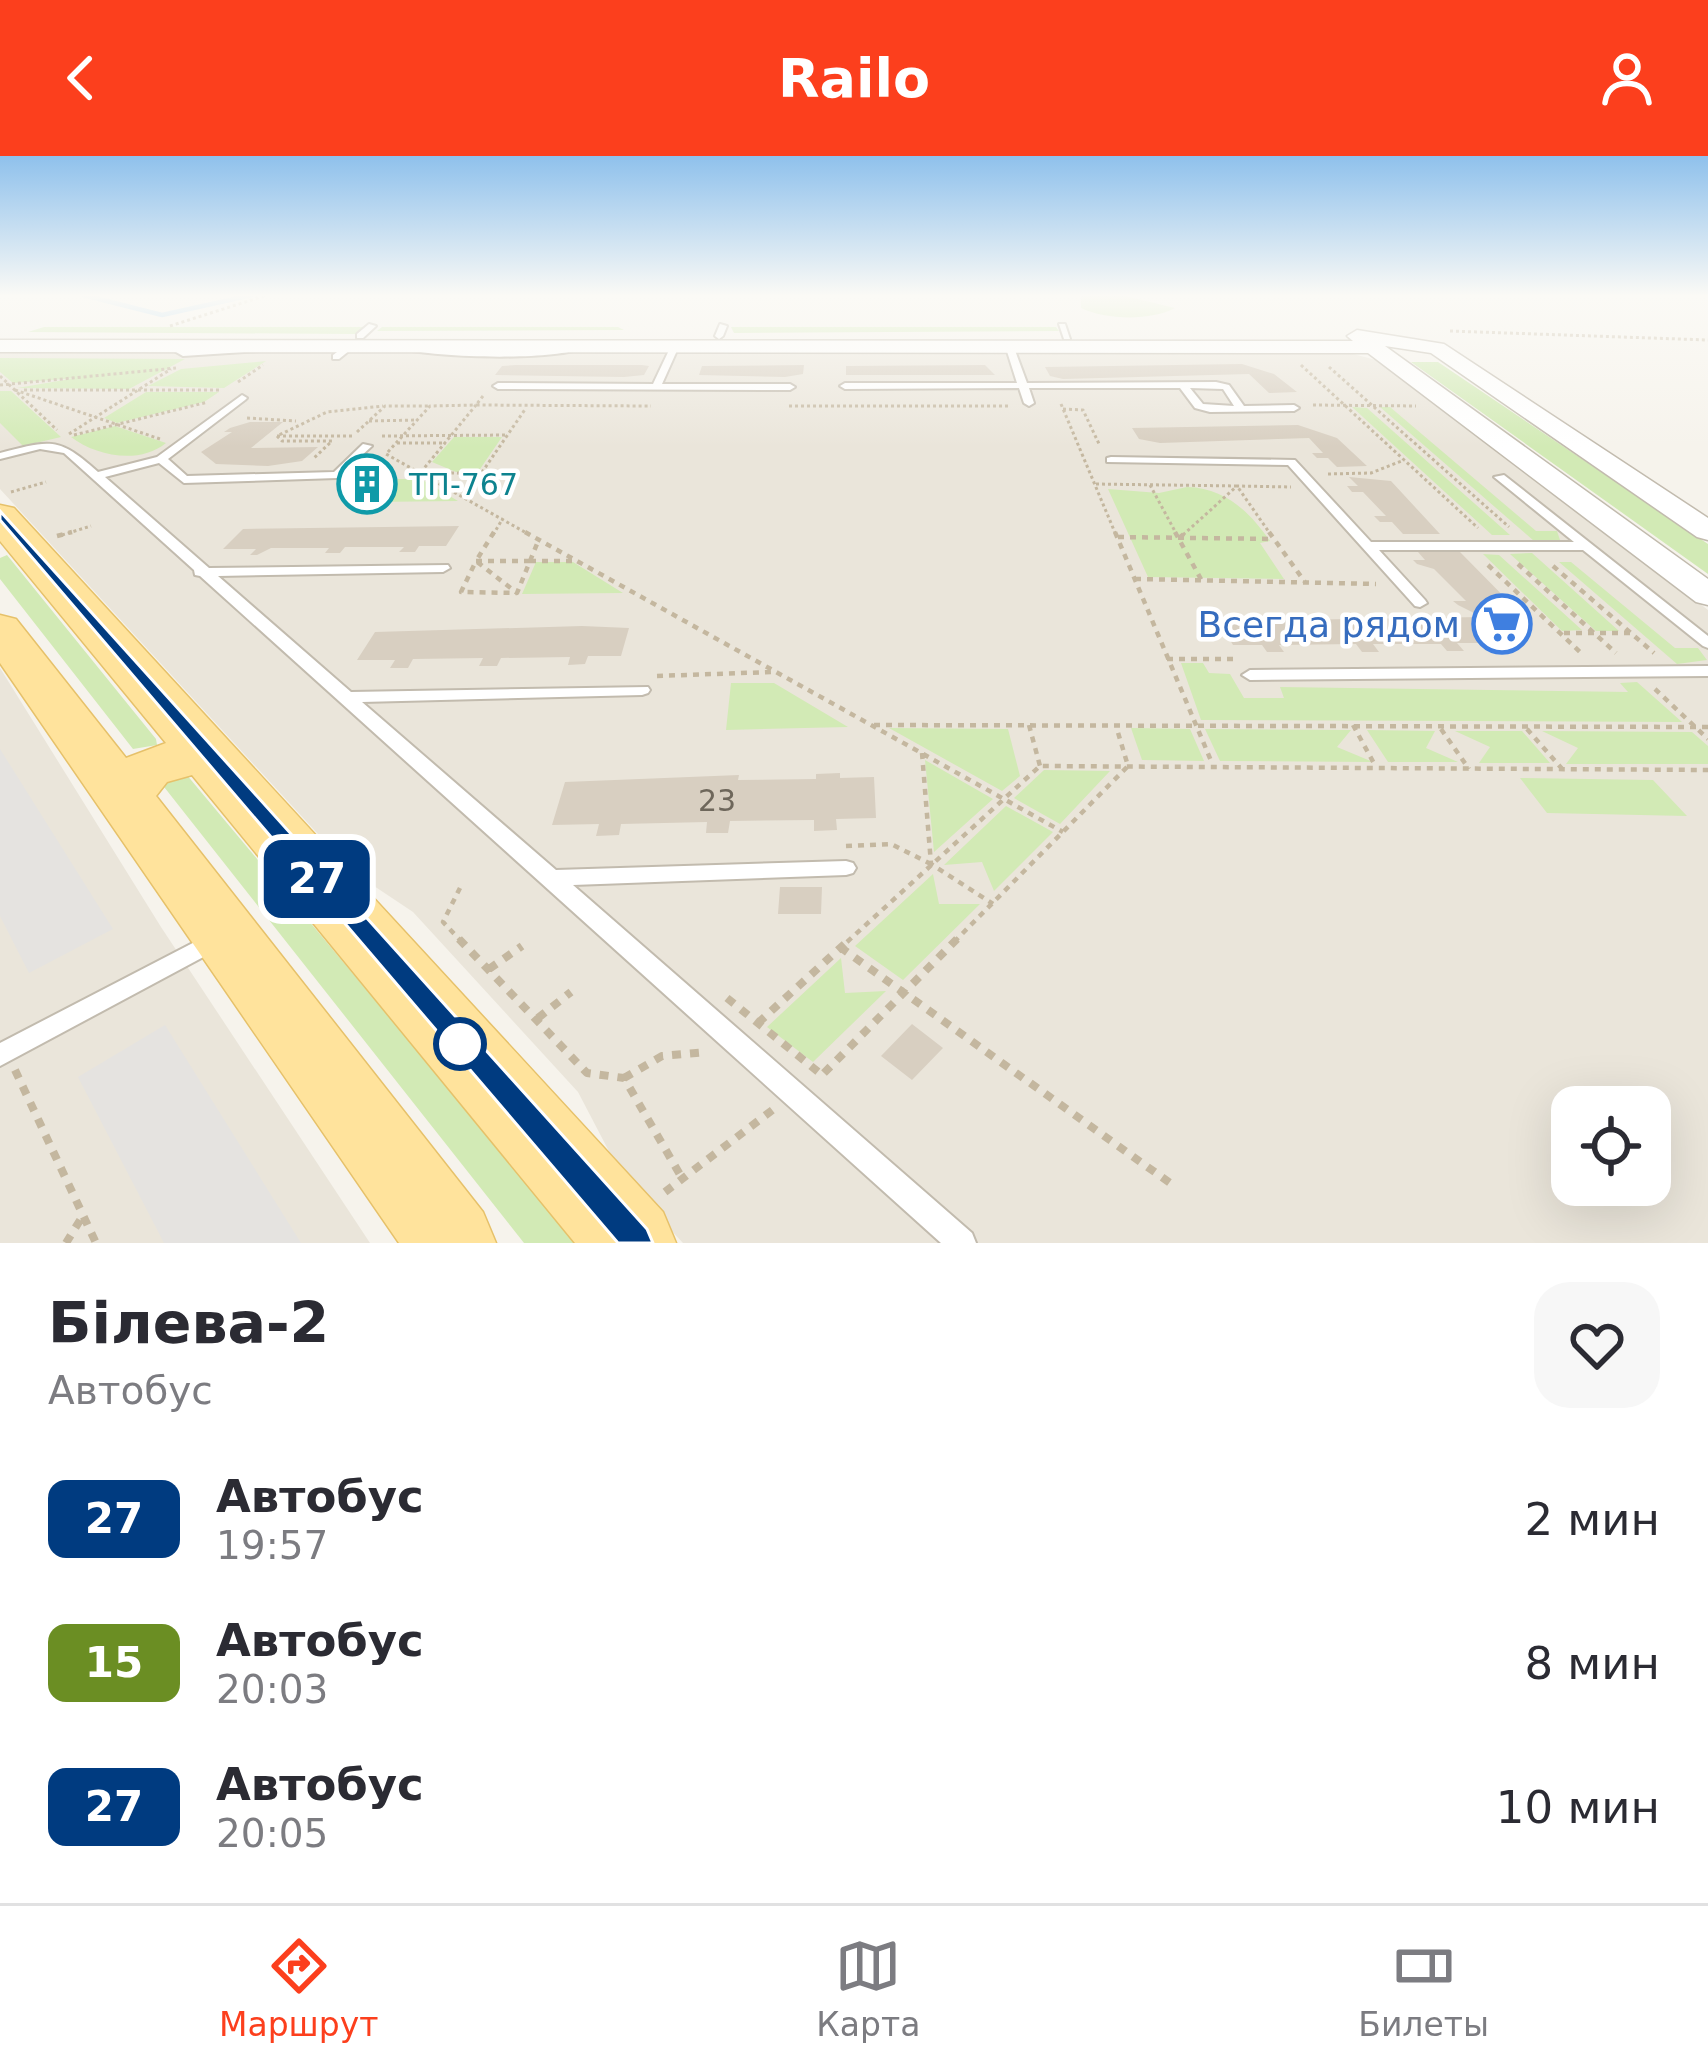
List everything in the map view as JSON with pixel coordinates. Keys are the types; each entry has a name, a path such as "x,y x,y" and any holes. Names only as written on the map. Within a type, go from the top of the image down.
{"main road":[{"path":"19,513 200,743 647,1219"},
{"path":"5,644 452,1243"},
{"path":"112,782 186,756 200,743"}],"street":[{"path":"0,346 48,346"},
{"path":"182,346 260,354 320,346"},
{"path":"580,346 675,346"},
{"path":"1142,346 1373,347 1708,595"},
{"path":"1431,346 1708,531"}],"lane":[{"path":"419,346 422,352 556,353 587,346"},
{"path":"656,387 675,346"},
{"path":"740,346 751,352 917,353 942,346"},
{"path":"1010,346 1028,403"},
{"path":"498,386 790,387"},
{"path":"845,386 1226,387 1240,408"},
{"path":"1183,386 1199,406 1294,408"},
{"path":"95,476 161,459 242,398"},
{"path":"161,459 184,480 313,479 337,475 370,445"},
{"path":"0,456 56,446 95,476 962,1243"},
{"path":"1107,456 1291,462 1420,603"},
{"path":"1547,477 1500,477 1708,644"},
{"path":"1370,546 1586,546"},
{"path":"200,572 448,565"},
{"path":"1250,674 1708,671"},
{"path":"344,697 642,689"},
{"path":"552,878 846,868"},
{"path":"3,1054 225,934"}],"path":[{"path":"172,369 175,346"},
{"path":"260,354 320,346"},
{"path":"65,437 207,402 272,359 260,354"},
{"path":"1305,357 1291,357 1708,739"},
{"path":"1322,360 1520,537 1474,551 1590,661"},
{"path":"0,386 192,367"},
{"path":"65,437 172,369"},
{"path":"0,376 77,446"},
{"path":"0,386 174,444"},
{"path":"465,497 543,386"},
{"path":"15,390 226,390"},
{"path":"218,416 296,421 319,420 336,406 476,405 422,472"},
{"path":"350,440 385,406"},
{"path":"430,406 386,454 1063,832"},
{"path":"1107,456 1083,410 1063,409 1212,764"},
{"path":"369,421 417,420"},
{"path":"277,436 296,421"},
{"path":"317,441 333,427"},
{"path":"277,436 282,441 332,441 508,435"},
{"path":"277,436 350,440"},
{"path":"314,458 332,441"},
{"path":"370,445 446,442"},
{"path":"1094,484 1340,488 1325,472 1371,473 1404,460"},
{"path":"422,472 481,474"},
{"path":"1150,485 1202,581"},
{"path":"1179,538 1237,486"},
{"path":"1237,486 1305,582"},
{"path":"19,513 91,526"},
{"path":"503,518 461,592 517,593"},
{"path":"1467,536 1496,544"},
{"path":"1116,537 1274,539"},
{"path":"517,593 538,538"},
{"path":"1531,546 1676,671"},
{"path":"476,561 517,593"},
{"path":"448,565 579,561"},
{"path":"1134,579 1404,584"},
{"path":"1561,633 1630,633"},
{"path":"1029,723 1040,766"},
{"path":"1116,724 1128,766"},
{"path":"873,725 1708,727"},
{"path":"1353,725 1376,767"},
{"path":"1440,727 1468,769"},
{"path":"1526,727 1563,770"},
{"path":"922,753 931,864"},
{"path":"758,1023 1040,766 1708,770"},
{"path":"796,1093 822,1075 1128,766"},
{"path":"931,864 993,904"},
{"path":"460,888 443,922 587,1073 624,1078 647,1059 672,1050 723,1053"},
{"path":"489,969 522,946"},
{"path":"840,947 1170,1183"},
{"path":"536,1019 571,992"},
{"path":"721,994 822,1075"},
{"path":"3,1054 96,1243"},
{"path":"624,1078 682,1178"},
{"path":"647,1219 682,1178 777,1107 764,1093"},
{"path":"66,1243 83,1215"}],"shaded area":[{"path":"0,352 1346,352 1387,363 1708,610 1708,1243 683,1243 624,1180 578,1092 413,912 353,872 0,489"},
{"path":"0,668 161,927 370,1243 0,1243"},
{"path":"0,749 113,929 29,973 0,916"},
{"path":"165,1025 301,1243 164,1243 78,1077"}],"green space":[{"path":"0,358 185,359 129,389 17,388 76,378 13,383 0,372"},
{"path":"266,361 224,388 148,386 181,369"},
{"path":"1411,362 1438,362 1708,544 1708,574"},
{"path":"0,391 11,391 61,437 23,446 0,423"},
{"path":"146,392 219,392 204,402 117,423 104,418"},
{"path":"1352,407 1367,408 1510,535 1492,535"},
{"path":"1380,407 1390,407 1536,531 1557,531 1560,540 1534,541"},
{"path":"115,426 166,443 131,456 93,449 71,437"},
{"path":"454,437 502,437 478,472 456,472 432,462"},
{"path":"390,479 421,479 458,501 372,502"},
{"path":"1187,487 1213,492 1245,511 1270,541 1260,543 1284,579 1148,577 1108,489 1159,493"},
{"path":"1532,553 1619,631 1596,631 1510,554"},
{"path":"1483,554 1499,555 1582,630 1562,631"},
{"path":"7,555 157,745 133,749 0,579 0,558"},
{"path":"536,562 573,562 623,593 522,594"},
{"path":"1559,562 1571,562 1675,648 1698,648 1707,660 1677,664"},
{"path":"1181,663 1203,663 1209,673 1230,674 1244,698 1284,698 1280,687 1628,692 1620,683 1637,682 1682,722 1201,720"},
{"path":"731,683 774,683 848,727 726,730"},
{"path":"889,728 1008,729 1020,776 1002,791"},
{"path":"1131,728 1190,729 1204,761 1142,760"},
{"path":"1205,729 1351,730 1337,747 1373,762 1220,761"},
{"path":"1367,730 1435,731 1426,748 1458,762 1388,762"},
{"path":"1455,731 1522,731 1550,763 1479,763 1490,747"},
{"path":"1542,731 1692,732 1708,746 1708,764 1566,764 1578,748"},
{"path":"925,760 993,799 934,852"},
{"path":"181,768 578,1243 524,1243 157,778"},
{"path":"1044,770 1110,771 1060,824 1014,798"},
{"path":"1520,778 1653,780 1687,816 1547,813"},
{"path":"1006,806 1053,832 994,891 982,862 944,865"},
{"path":"933,874 939,904 980,904 903,980 855,946"},
{"path":"841,958 845,993 886,991 813,1062 767,1027"}],"building":[{"path":"1242,364 1274,374 1297,392 1269,393 1249,374 1063,379 1050,376 1045,367"},
{"path":"804,365 803,374 785,377 699,375 702,366"},
{"path":"985,365 995,375 846,375 846,366"},
{"path":"502,366 649,366 644,375 624,377 495,375"},
{"path":"250,422 283,422 251,448 318,447 302,461 268,466 216,464 201,452 232,432 224,432 230,428"},
{"path":"1298,425 1337,438 1367,466 1337,467 1328,458 1317,458 1312,453 1323,453 1309,438 1160,443 1139,439 1132,428"},
{"path":"1349,477 1391,481 1440,534 1403,534 1392,522 1380,522 1374,516 1386,516 1363,492 1352,492 1347,486 1358,486"},
{"path":"459,526 446,546 419,546 415,552 399,552 404,547 345,547 340,553 325,553 329,548 271,548 250,555 256,549 223,549 243,529"},
{"path":"1418,552 1460,552 1531,624 1494,630 1507,643 1457,643 1464,651 1447,651 1441,644 1373,644 1379,652 1362,652 1356,644 1279,645 1284,652 1267,652 1262,645 1233,645 1219,621 1482,617 1453,601 1466,601 1434,569 1413,560 1425,560"},
{"path":"629,628 621,656 588,656 585,664 568,665 570,657 501,658 497,666 479,666 483,658 413,659 408,668 390,668 395,660 357,660 375,632"},
{"path":"840,773 840,778 874,777 876,818 836,819 837,830 814,831 814,820 730,821 728,833 706,833 707,822 621,824 619,835 596,836 599,824 552,825 565,782 739,775 738,780 816,779 816,774"},
{"path":"780,887 822,887 821,914 778,914"},
{"path":"912,1024 943,1048 912,1080 881,1056"}],"bus line":[{"name":"27","path":"0,516 633,1243"}],"place":[{"name":"ТП-767","path":"367,484"},
{"name":"Всегда рядом","path":"1502,624"}]}
